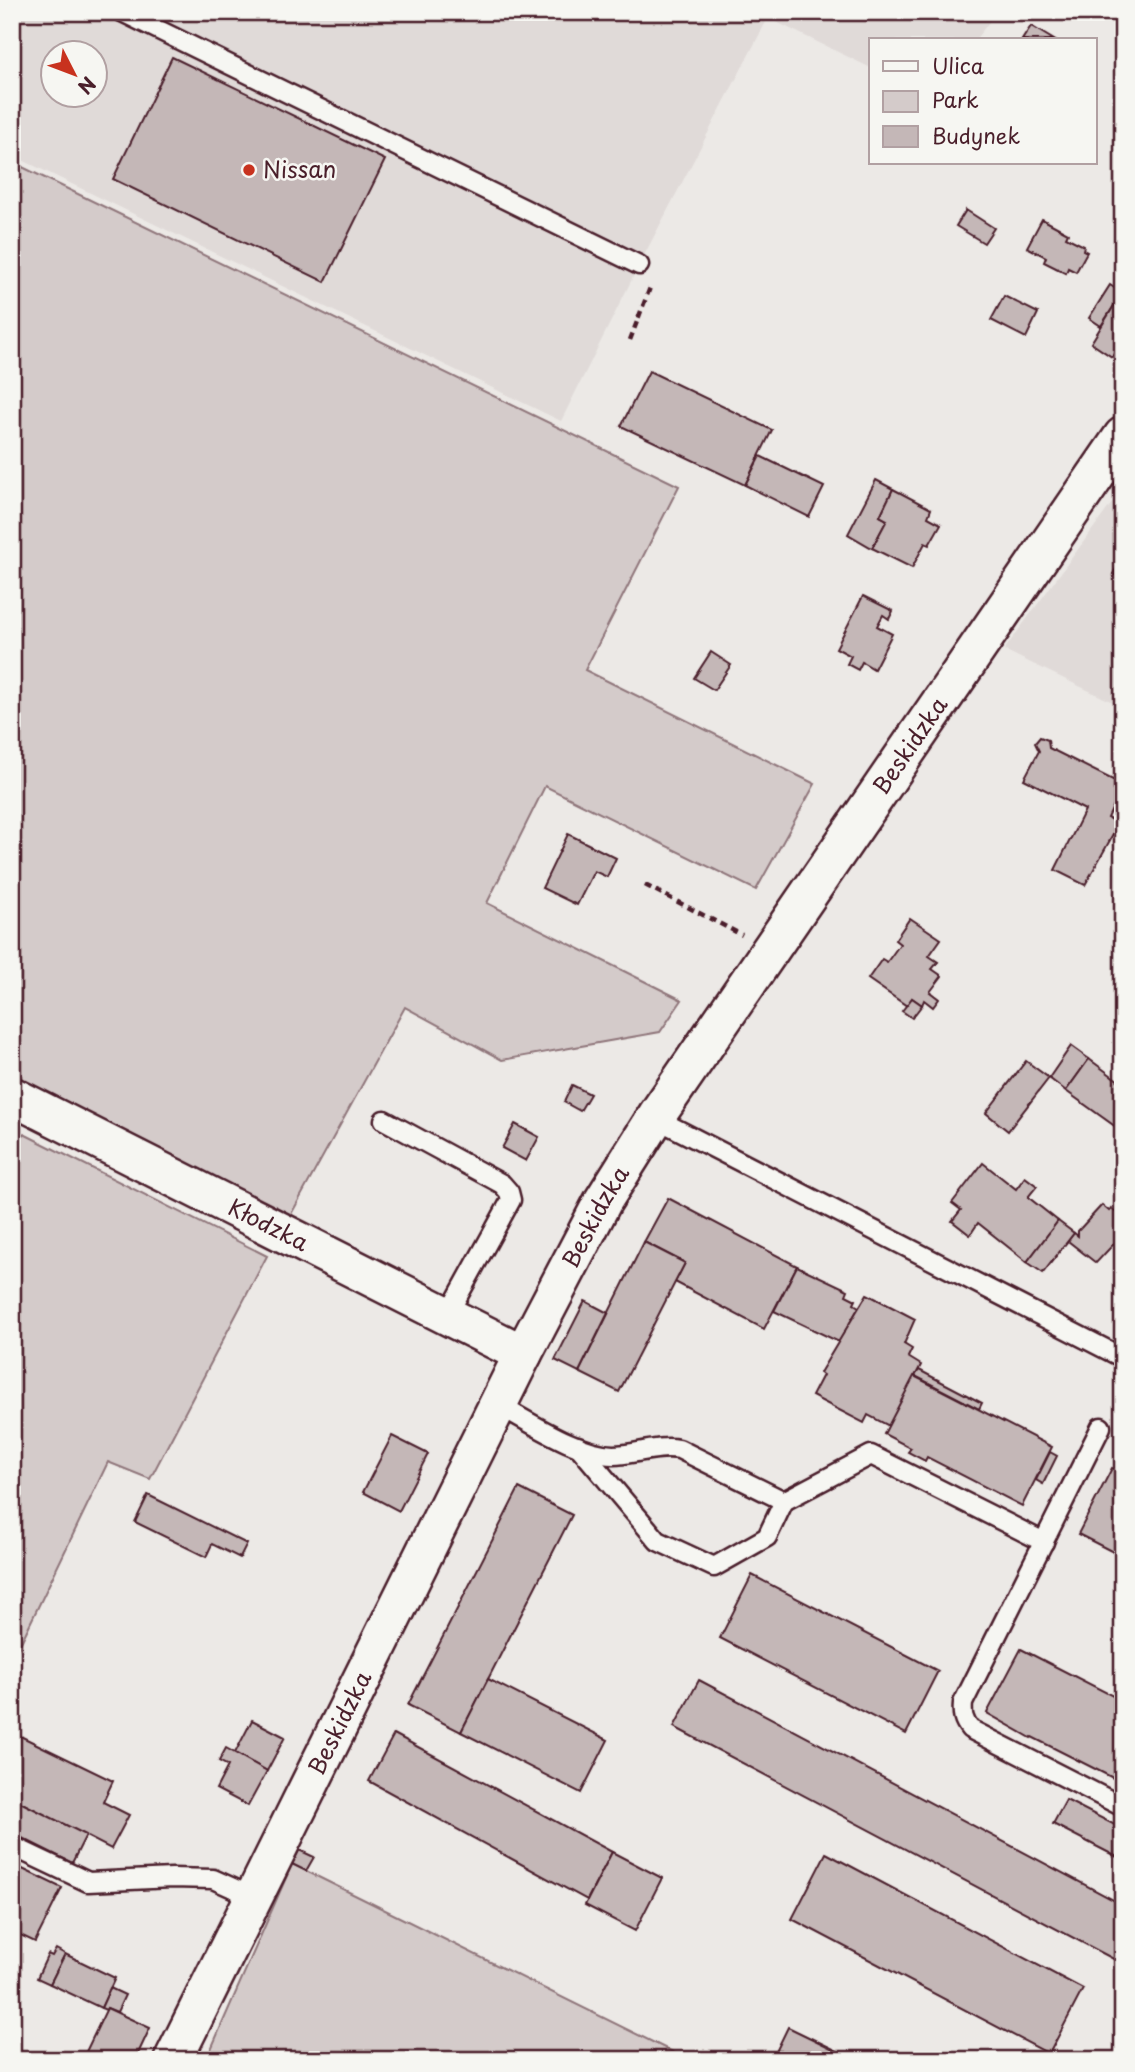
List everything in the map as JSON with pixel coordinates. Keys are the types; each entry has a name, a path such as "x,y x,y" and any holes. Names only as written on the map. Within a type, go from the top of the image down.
{"street":[{"name":"Beskidzka","path":"173,2060 523,1354 603,1201 655,1118 1123,436"},
{"name":"Kłodzka","path":"12,1096 523,1354"}],"lane":[{"path":"122,12 639,265"},
{"path":"655,1118 1123,1358"},
{"path":"384,1120 502,1184 509,1192 511,1200 447,1316"},
{"path":"498,1405 578,1446 612,1455 669,1447 679,1449 785,1502"},
{"path":"1101,1427 962,1703 964,1720 970,1729 1123,1807"},
{"path":"578,1446 658,1541 714,1567 767,1537 785,1502 872,1455 1044,1542"},
{"path":"12,1846 88,1882 213,1879 253,1897"}],"path":[{"path":"630,340 651,288 649,275 639,265"},
{"path":"645,885 770,950"},
{"path":"12,2044 20,2060"}],"shaded area":[{"path":"12,12 997,12 977,38 869,38 869,67 768,18 561,421 12,155"},
{"path":"1123,488 1123,707 1004,650"}],"green space":[{"path":"12,162 679,486 585,670 815,784 756,890 545,786 487,903 682,1000 660,1032 502,1060 405,1007 289,1218 12,1076 12,342 19,331 12,324"},
{"path":"12,1128 267,1256 150,1479 108,1462 12,1661"},
{"path":"292,1864 689,2060 216,2060 208,2056"}],"building":[{"path":"1031,26 1051,38 1023,38"},
{"name":"Nissan","path":"172,57 385,160 325,282 113,179"},
{"path":"966,210 994,228 984,243 956,226"},
{"path":"1042,219 1068,233 1066,237 1084,246 1083,250 1087,252 1076,272 1068,268 1066,273 1044,262 1046,257 1027,247"},
{"path":"1110,285 1122,293 1101,326 1089,318"},
{"path":"1122,293 1123,340 1112,357 1091,343"},
{"path":"1004,296 1038,313 1026,338 991,320"},
{"path":"649,371 772,430 745,485 621,426"},
{"path":"760,456 824,487 809,517 745,485"},
{"path":"876,480 893,489 880,516 887,520 872,548 848,534"},
{"path":"893,489 931,509 928,517 941,524 929,545 925,543 912,568 872,548 887,520 880,516"},
{"path":"1123,556 1123,579 1113,574"},
{"path":"863,596 893,611 889,619 883,615 877,626 892,634 874,669 862,662 858,670 847,664 851,656 836,648"},
{"path":"711,652 731,665 714,690 694,678"},
{"path":"1040,737 1048,740 1049,748 1123,785 1108,818 1119,824 1085,885 1055,870 1085,810 1024,779 1039,751 1035,743"},
{"path":"568,834 616,858 607,877 594,871 577,905 542,888"},
{"path":"910,918 941,939 929,956 938,962 932,969 942,976 930,992 939,999 933,1007 924,1000 922,1005 912,998 907,1006 868,979 882,959 887,962 900,944 895,940"},
{"path":"912,998 922,1005 912,1018 902,1011"},
{"path":"1071,1046 1089,1059 1066,1091 1049,1078"},
{"path":"1089,1059 1123,1084 1123,1132 1066,1091"},
{"path":"1026,1061 1049,1078 1008,1131 986,1113"},
{"path":"572,1085 590,1094 580,1111 564,1102"},
{"path":"515,1124 539,1137 526,1161 502,1148"},
{"path":"983,1163 1016,1189 1025,1177 1037,1186 1028,1197 1058,1221 1027,1262 978,1223 970,1235 952,1221 961,1210 952,1203"},
{"path":"668,1198 797,1266 764,1329 675,1282 685,1263 644,1242"},
{"path":"1102,1205 1109,1211 1111,1208 1123,1219 1123,1234 1096,1263 1068,1241 1074,1233 1078,1236 1078,1231"},
{"path":"1058,1221 1074,1233 1043,1273 1027,1262"},
{"path":"644,1242 685,1263 619,1392 579,1372"},
{"path":"797,1266 848,1290 846,1295 856,1300 854,1304 859,1307 839,1342 774,1311"},
{"path":"867,1294 915,1319 904,1344 912,1349 908,1357 921,1365 889,1426 868,1415 864,1423 812,1396 823,1375 821,1371"},
{"path":"585,1301 608,1313 579,1372 555,1360"},
{"path":"919,1370 982,1403 979,1409 915,1376"},
{"path":"914,1376 1052,1447 1022,1506 927,1457 925,1461 908,1452 911,1448 884,1434"},
{"path":"392,1436 428,1454 399,1511 363,1492"},
{"path":"1050,1452 1057,1456 1043,1484 1036,1480"},
{"path":"1112,1468 1123,1473 1123,1557 1078,1534"},
{"path":"519,1488 572,1515 461,1732 408,1705"},
{"path":"148,1495 247,1544 240,1558 212,1544 206,1557 135,1522"},
{"path":"752,1575 938,1671 906,1734 720,1638"},
{"path":"1021,1649 1123,1701 1123,1783 987,1713"},
{"path":"488,1679 608,1740 581,1793 461,1732"},
{"path":"699,1680 1123,1905 1123,1964 674,1727"},
{"path":"252,1720 285,1737 267,1771 235,1753"},
{"path":"12,1732 113,1781 103,1802 129,1815 111,1849 12,1798"},
{"path":"394,1734 612,1852 587,1900 369,1781"},
{"path":"226,1748 267,1771 248,1806 216,1789 228,1766 219,1761"},
{"path":"12,1798 86,1835 72,1863 12,1833"},
{"path":"1066,1800 1123,1829 1123,1860 1053,1824"},
{"path":"299,1850 314,1857 306,1871 292,1864"},
{"path":"612,1852 662,1878 635,1931 585,1905"},
{"path":"826,1853 1083,1989 1049,2054 792,1919"},
{"path":"12,1864 62,1888 35,1942 12,1931"},
{"path":"56,1949 65,1954 50,1984 37,1978 48,1954 52,1956"},
{"path":"65,1954 115,1978 101,2008 50,1984"},
{"path":"110,1988 125,1995 117,2012 101,2008"},
{"path":"107,2008 150,2028 135,2060 82,2060"},
{"path":"788,2027 856,2060 772,2060"}],"place":[{"name":"Nissan","path":"249,170"}]}
